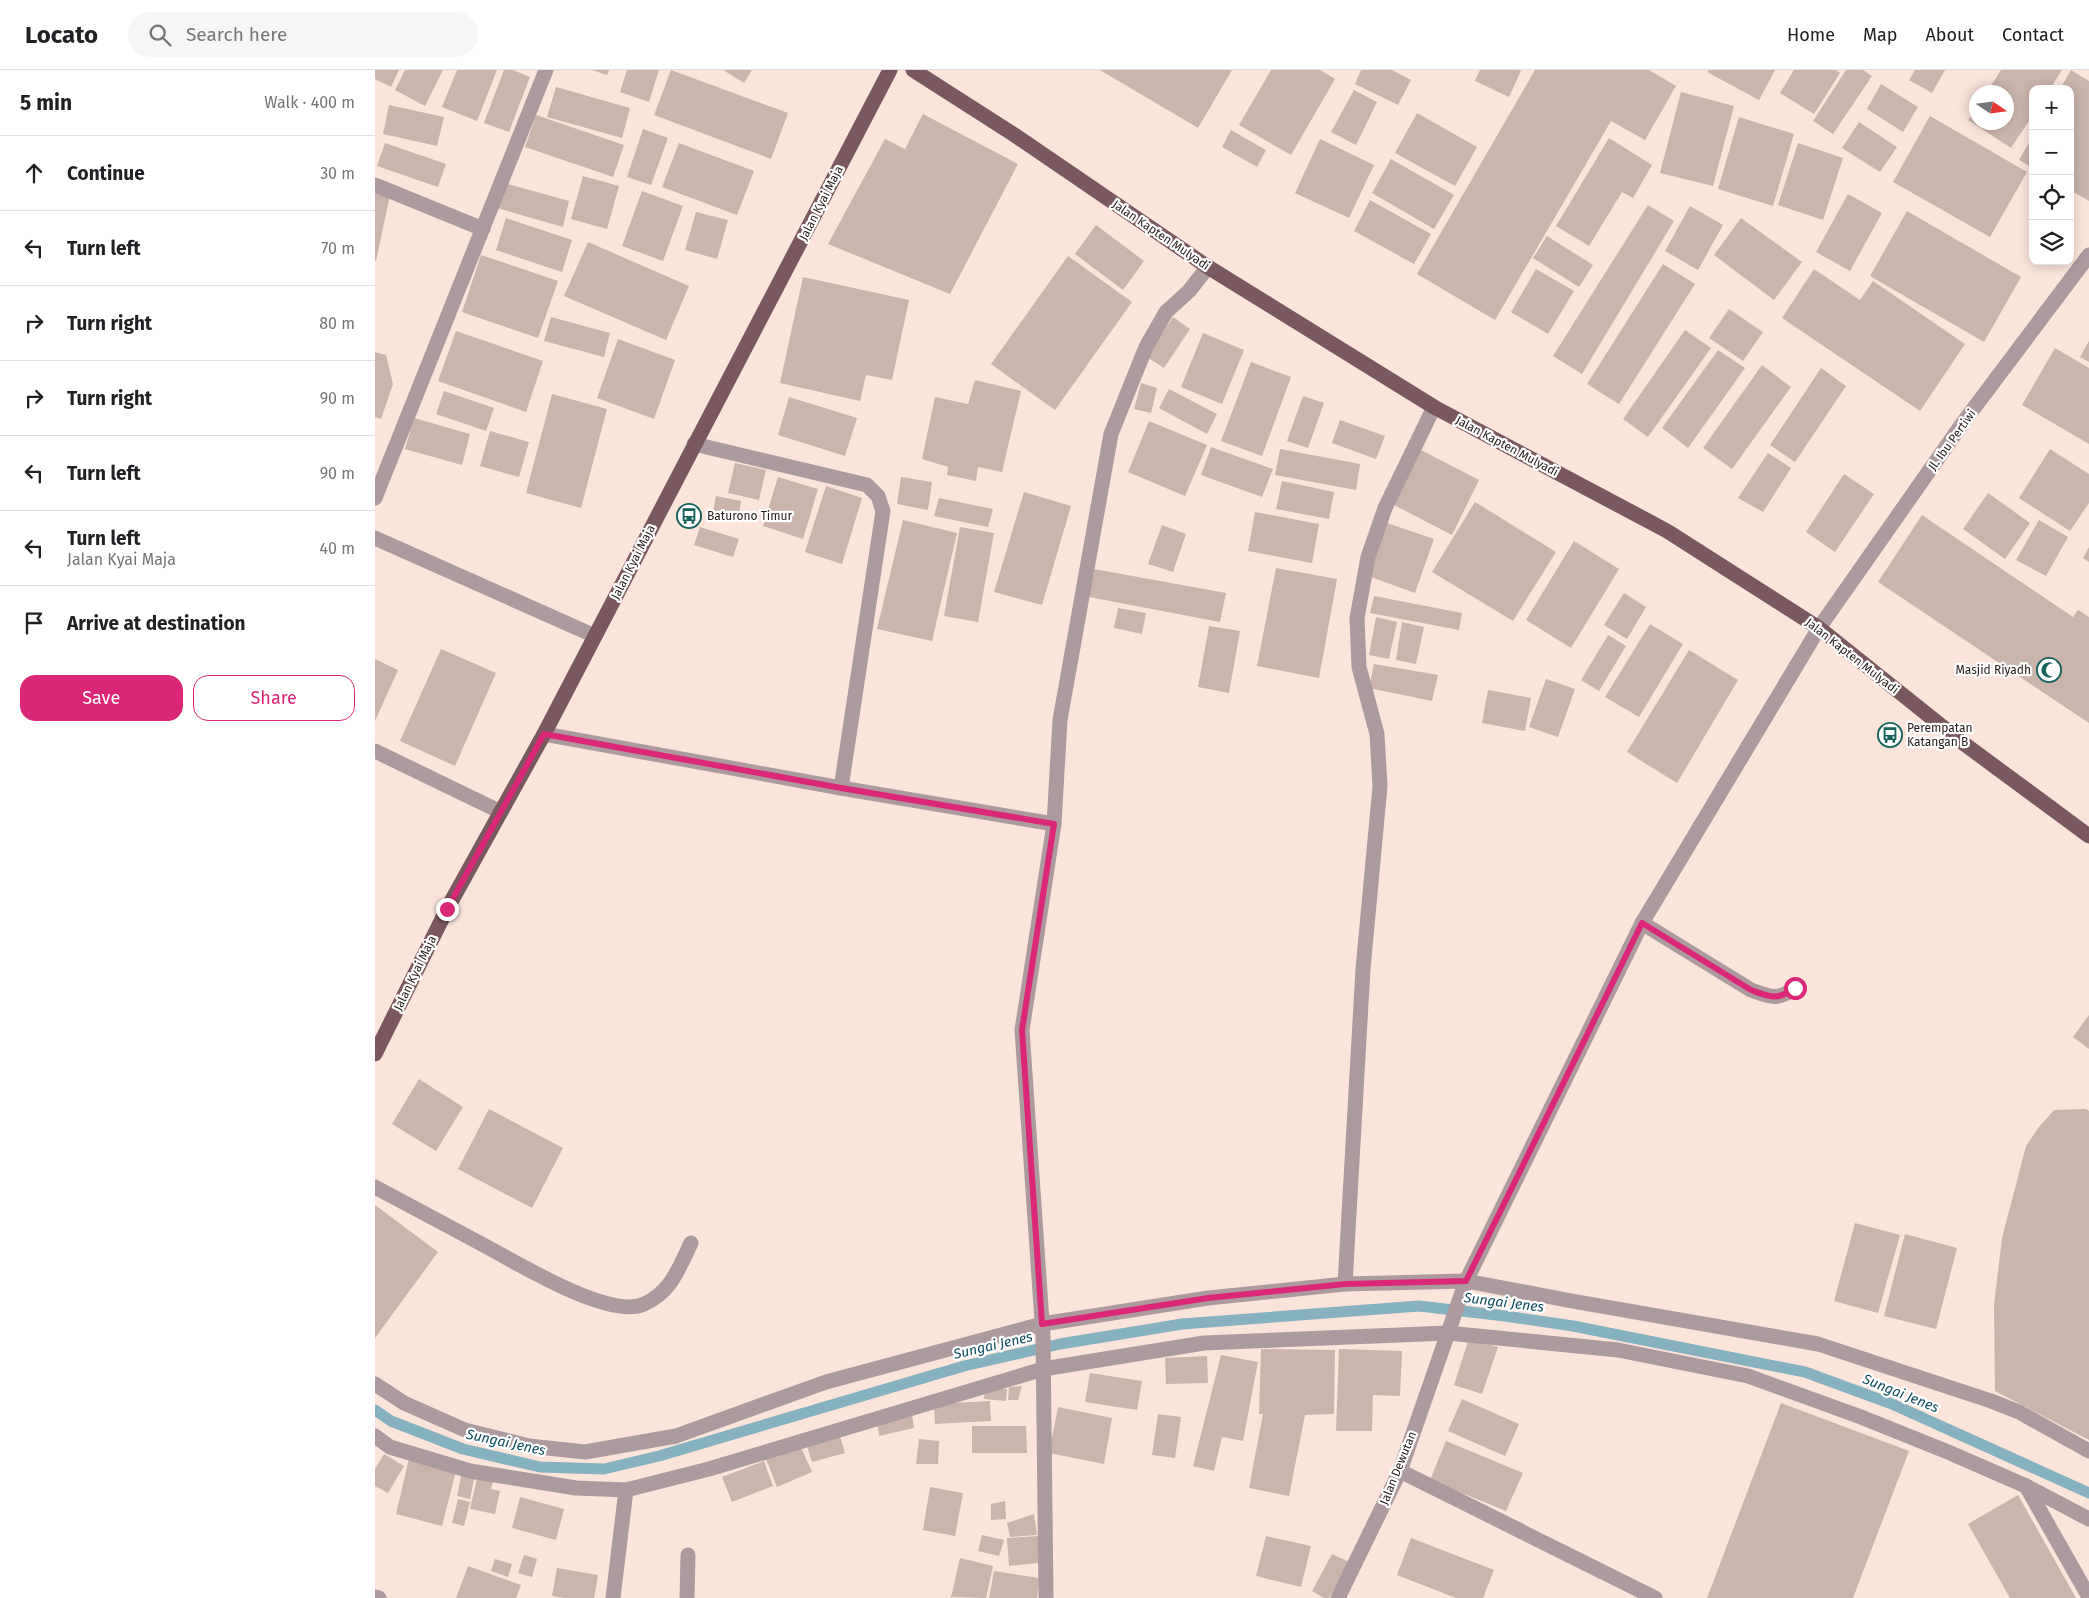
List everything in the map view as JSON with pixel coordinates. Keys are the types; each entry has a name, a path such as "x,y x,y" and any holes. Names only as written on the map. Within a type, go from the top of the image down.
{"main road":[{"name":"Jalan Kyai Maja","path":"375,1054 447,909 544,734 890,70"},
{"name":"Jalan Kapten Mulyadi","path":"913,70 1013,134 1208,267 1435,407 1667,531 1819,628 1963,743 2089,836"}],"street":[{"path":"375,498 545,70"},
{"path":"375,185 483,230"},
{"name":"Jl. Ibu Pertiwi","path":"1642,923 1819,628 1962,424 2089,255"},
{"path":"1046,1598 1042,1330 1022,1030 1054,824 1060,720 1111,434 1146,347 1166,312 1189,291 1208,267"},
{"path":"1345,1284 1363,969 1380,786 1377,734 1359,667 1357,618 1368,558 1385,508 1435,407"},
{"path":"694,444 867,485 878,496 883,511 841,788"},
{"path":"375,538 595,636"},
{"path":"544,734 841,788 1054,824"},
{"path":"375,751 501,812"},
{"path":"1642,923 1751,990 1771,997 1787,993 1795,988"},
{"name":"Jalan Dewutan","path":"1338,1598 1400,1471 1464,1287 1642,923"},
{"path":"375,1187 553,1283 586,1297 618,1307 643,1305 669,1286 691,1243"},
{"path":"375,1384 404,1403 465,1430 529,1446 585,1452 677,1436 826,1382 1042,1330 1208,1298 1345,1284 1464,1287 1572,1301 1818,1344 1991,1401 2019,1412 2089,1450"},
{"path":"375,1436 390,1447 470,1471 576,1488 625,1490 709,1469 1043,1365 1204,1343 1449,1329 1618,1350 1747,1376 1869,1421 2027,1486 2089,1519"},
{"path":"1400,1471 1655,1598"},
{"path":"2027,1486 2089,1597"},
{"path":"613,1598 625,1490"},
{"path":"687,1598 688,1555"},
{"path":"375,1597 379,1598"}],"building":[{"path":"375,70 399,70 391,87 375,79"},
{"path":"405,70 443,70 425,106 395,90"},
{"path":"457,70 497,70 477,121 442,107"},
{"path":"504,70 513,70 530,77 509,132 484,123"},
{"path":"592,70 609,70 607,75"},
{"path":"627,70 659,70 649,102 620,92"},
{"path":"671,70 788,113 771,159 654,115"},
{"path":"723,70 752,70 744,83"},
{"path":"1100,70 1232,70 1198,128"},
{"path":"1271,70 1320,70 1335,79 1291,155 1239,125"},
{"path":"1361,70 1392,70 1411,80 1398,105 1355,84"},
{"path":"1480,70 1521,71 1509,97 1475,81"},
{"path":"1535,70 1649,70 1676,86 1645,140 1611,121 1495,320 1417,274"},
{"path":"1709,70 1775,70 1759,100 1707,72"},
{"path":"1794,70 1836,70 1840,73 1814,114 1780,93"},
{"path":"1846,70 1863,70 1872,76 1833,134 1813,121"},
{"path":"1915,70 1945,70 1932,93 1909,80"},
{"path":"2001,70 2062,70 2053,85 2029,85 2029,121 2011,148 1983,130 2014,130 2014,85 1991,85"},
{"path":"2071,70 2089,81 2089,201 2074,192 2074,85 2062,85"},
{"path":"1881,84 1918,107 1903,132 1867,109"},
{"path":"556,87 630,108 622,138 547,117"},
{"path":"1354,90 1377,102 1356,145 1331,132"},
{"path":"1681,92 1734,106 1713,186 1660,173"},
{"path":"389,105 444,117 437,146 383,134"},
{"path":"1417,113 1477,147 1455,186 1395,153"},
{"path":"923,114 1018,164 950,294 828,244 885,139 905,149"},
{"path":"536,115 624,145 613,177 525,147"},
{"path":"1930,116 2027,172 1990,237 1893,182"},
{"path":"1739,117 1794,134 1773,206 1718,189"},
{"path":"1859,122 1897,147 1880,172 1842,148"},
{"path":"643,129 668,138 651,185 627,177"},
{"path":"1231,130 1266,150 1257,167 1222,147"},
{"path":"1609,138 1652,165 1633,198 1622,192 1589,246 1556,226"},
{"path":"1320,139 1374,165 1349,218 1295,193"},
{"path":"385,143 446,164 438,187 377,166"},
{"path":"679,143 754,171 737,215 662,187"},
{"path":"1798,143 1843,158 1823,220 1778,205"},
{"path":"2029,143 2029,166 2019,160"},
{"path":"1391,159 1454,195 1434,229 1372,193"},
{"path":"583,176 619,186 607,229 571,219"},
{"path":"504,183 569,201 563,227 497,208"},
{"path":"642,191 683,206 663,261 622,246"},
{"path":"375,192 390,195 376,261 375,261"},
{"path":"1848,194 1882,213 1850,271 1816,252"},
{"path":"1370,200 1431,234 1414,264 1354,231"},
{"path":"1648,205 1674,221 1582,374 1553,356"},
{"path":"1690,206 1723,225 1698,270 1665,251"},
{"path":"1907,211 2021,277 1984,342 1870,276"},
{"path":"696,212 728,220 717,259 685,250"},
{"path":"506,218 572,240 562,272 496,250"},
{"path":"1741,218 1802,262 1774,300 1714,255"},
{"path":"1096,225 1144,261 1123,290 1075,254"},
{"path":"1547,236 1593,265 1579,287 1533,258"},
{"path":"588,242 689,286 666,340 564,296"},
{"path":"481,255 558,281 538,338 462,312"},
{"path":"1068,256 1132,302 1055,410 991,364"},
{"path":"1663,264 1695,284 1619,404 1587,384"},
{"path":"1536,269 1574,291 1548,334 1511,312"},
{"path":"1814,269 1860,300 1873,281 1965,344 1920,411 1782,318"},
{"path":"803,277 909,300 892,380 866,375 860,401 780,383"},
{"path":"1729,309 1763,332 1743,361 1709,338"},
{"path":"551,317 610,333 604,357 544,341"},
{"path":"1173,317 1190,329 1164,368 1147,357"},
{"path":"1685,330 1711,348 1648,437 1623,419"},
{"path":"456,331 543,361 526,412 438,381"},
{"path":"1203,333 1244,350 1222,404 1181,387"},
{"path":"618,339 675,360 654,419 597,398"},
{"path":"2089,341 2089,362 2080,357"},
{"path":"2055,348 2089,368 2089,444 2022,405"},
{"path":"1718,350 1745,368 1688,448 1662,428"},
{"path":"375,352 386,355 393,384 381,419 375,417"},
{"path":"1251,362 1291,377 1262,456 1221,441"},
{"path":"1762,365 1791,387 1732,469 1703,448"},
{"path":"1821,368 1846,386 1795,462 1770,445"},
{"path":"975,380 1021,391 1002,472 978,467 976,481 947,475 948,467 922,459 935,397 968,404"},
{"path":"1141,383 1157,388 1151,413 1134,409"},
{"path":"1169,389 1217,414 1207,434 1159,408"},
{"path":"444,391 494,408 486,431 436,414"},
{"path":"552,394 607,409 581,508 526,493"},
{"path":"1303,396 1324,403 1308,448 1287,441"},
{"path":"789,397 857,418 845,456 778,435"},
{"path":"414,418 470,434 462,465 405,449"},
{"path":"1340,420 1385,436 1376,459 1332,443"},
{"path":"1149,421 1207,445 1185,496 1128,472"},
{"path":"490,431 529,442 519,477 480,466"},
{"path":"1211,447 1273,469 1262,497 1201,475"},
{"path":"1280,449 1360,464 1356,490 1275,475"},
{"path":"1419,449 1479,480 1452,535 1392,504"},
{"path":"2050,449 2089,474 2089,503 2070,531 2019,498"},
{"path":"1768,453 1791,468 1763,512 1738,498"},
{"path":"735,463 766,470 759,500 728,493"},
{"path":"1844,474 1874,494 1835,552 1806,532"},
{"path":"778,477 818,489 803,539 763,526"},
{"path":"901,477 932,482 928,510 897,504"},
{"path":"1282,481 1334,492 1329,519 1276,509"},
{"path":"826,486 862,498 842,564 805,552"},
{"path":"1024,492 1071,506 1042,605 994,592"},
{"path":"1988,493 2030,523 2005,559 1963,529"},
{"path":"716,496 741,501 738,521 712,517"},
{"path":"939,498 993,509 988,527 934,516"},
{"path":"1475,502 1556,552 1513,621 1432,572"},
{"path":"1255,512 1319,524 1312,563 1248,551"},
{"name":"Masjid Riyadh","path":"1922,515 2073,617 2078,610 2089,617 2089,723 1878,582"},
{"path":"903,520 957,533 932,641 877,629"},
{"path":"2039,520 2068,537 2046,576 2016,560"},
{"path":"1387,523 1434,539 1415,593 1368,576"},
{"path":"1162,525 1186,534 1173,572 1148,564"},
{"path":"700,527 739,539 733,557 694,545"},
{"path":"960,527 994,533 978,622 944,616"},
{"path":"1574,541 1619,569 1571,648 1526,620"},
{"path":"2089,547 2089,562 2083,558"},
{"path":"1276,568 1337,579 1319,678 1257,666"},
{"path":"1094,569 1226,593 1220,622 1089,597"},
{"path":"1624,593 1646,607 1627,639 1604,625"},
{"path":"1374,596 1462,613 1459,630 1370,613"},
{"path":"1118,608 1146,613 1142,634 1114,628"},
{"path":"1376,617 1397,622 1389,659 1369,655"},
{"path":"1402,622 1424,627 1416,664 1396,660"},
{"path":"1650,624 1683,644 1639,717 1605,697"},
{"path":"1209,626 1240,631 1229,693 1198,687"},
{"path":"1608,635 1626,646 1599,691 1581,680"},
{"path":"441,649 496,673 455,766 400,741"},
{"path":"1689,650 1738,680 1677,783 1627,752"},
{"path":"375,659 398,670 375,721"},
{"path":"1374,664 1438,675 1432,701 1369,688"},
{"path":"1546,679 1575,689 1558,737 1529,727"},
{"path":"1488,690 1531,698 1525,731 1482,723"},
{"path":"2089,1015 2089,1049 2073,1037"},
{"path":"419,1079 463,1107 436,1151 392,1124"},
{"path":"489,1109 563,1148 532,1208 458,1169"},
{"path":"2086,1109 2089,1111 2089,1440 1995,1391 1994,1305 2002,1238 2026,1146 2054,1110"},
{"path":"375,1205 438,1252 375,1338"},
{"path":"1855,1223 1900,1235 1878,1313 1834,1301"},
{"path":"1905,1234 1957,1248 1936,1329 1884,1316"},
{"path":"1469,1338 1498,1347 1482,1394 1454,1385"},
{"path":"1261,1349 1335,1350 1334,1414 1305,1415 1289,1496 1249,1488 1263,1414 1259,1414"},
{"path":"1339,1349 1402,1351 1400,1396 1373,1395 1372,1431 1336,1431"},
{"path":"1221,1355 1258,1362 1243,1441 1222,1437 1214,1471 1193,1466"},
{"path":"1207,1356 1208,1383 1166,1384 1165,1358"},
{"path":"1090,1373 1142,1381 1137,1410 1085,1402"},
{"path":"1022,1386 1018,1400 1008,1400 1009,1387"},
{"path":"985,1387 1007,1389 1006,1401 984,1399"},
{"path":"1462,1399 1519,1424 1505,1456 1448,1431"},
{"path":"990,1401 991,1421 935,1424 934,1404"},
{"path":"1781,1403 1909,1451 1853,1598 1707,1598"},
{"path":"1058,1407 1112,1418 1104,1464 1049,1453"},
{"path":"912,1414 914,1428 879,1436 877,1422"},
{"path":"1158,1414 1181,1417 1175,1458 1152,1455"},
{"path":"972,1426 1026,1426 1027,1453 972,1453"},
{"path":"839,1433 845,1453 812,1462 806,1443"},
{"path":"919,1439 939,1441 938,1464 916,1464"},
{"path":"1446,1441 1523,1473 1506,1511 1430,1480"},
{"path":"800,1445 812,1472 777,1487 766,1459"},
{"path":"384,1454 404,1466 388,1493 375,1486 375,1469"},
{"path":"409,1459 456,1471 442,1526 396,1514"},
{"path":"764,1461 773,1486 732,1502 722,1477"},
{"path":"462,1472 475,1474 470,1499 457,1496"},
{"path":"478,1474 494,1477 491,1489 480,1487 500,1491 495,1514 470,1509"},
{"path":"930,1487 963,1493 955,1536 923,1530"},
{"path":"2018,1495 2076,1598 2010,1598 1968,1524"},
{"path":"520,1497 564,1509 556,1540 512,1528"},
{"path":"458,1499 470,1502 464,1526 452,1523"},
{"path":"1005,1501 1006,1519 991,1520 991,1504"},
{"path":"1034,1514 1037,1535 1010,1537 1007,1523"},
{"path":"982,1535 1004,1540 999,1556 978,1551"},
{"path":"1038,1536 1038,1563 1009,1566 1007,1538"},
{"path":"1266,1536 1311,1546 1301,1587 1256,1576"},
{"path":"1411,1538 1494,1570 1483,1598 1456,1598 1397,1575"},
{"path":"1332,1554 1349,1562 1329,1598 1324,1598 1312,1591"},
{"path":"524,1555 537,1559 532,1577 518,1573"},
{"path":"960,1558 993,1566 986,1598 951,1597"},
{"path":"495,1559 512,1564 508,1577 491,1571"},
{"path":"468,1566 521,1585 516,1598 456,1598"},
{"path":"557,1568 598,1575 594,1598 552,1596"},
{"path":"994,1571 1039,1578 1037,1598 989,1598"}],"waterway":[{"name":"Sungai Jenes","path":"375,1410 391,1421 463,1449 540,1467 604,1469 659,1456 964,1366 1060,1344 1182,1324 1419,1306 1573,1326 1805,1372 1892,1404 2089,1493"}],"place":[{"name":"Baturono Timur","path":"689,516"},
{"name":"Masjid Riyadh","path":"2049,670"},
{"name":"Perempatan Katangan B","path":"1890,735"}],"route":[{"path":"447,909 544,734 841,788 1054,824 1022,1030 1042,1324 1208,1298 1345,1284 1466,1281 1642,923 1751,990 1771,997 1787,993 1795,988"}]}
